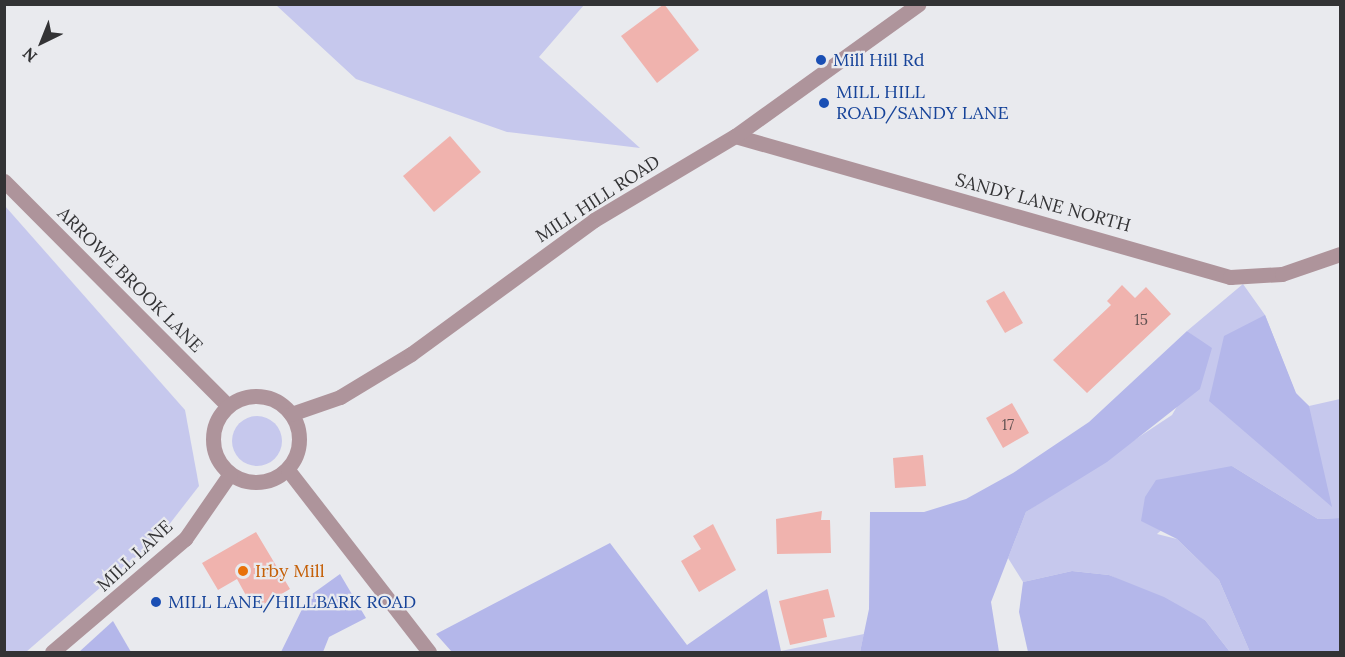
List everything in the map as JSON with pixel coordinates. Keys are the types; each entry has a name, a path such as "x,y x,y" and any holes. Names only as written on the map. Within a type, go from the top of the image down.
{"street":[{"name":"MILL HILL ROAD","path":"291,414 340,397 411,354 594,220 735,136 919,4"},
{"name":"SANDY LANE NORTH","path":"735,136 1230,277 1282,274 1341,254"},
{"name":"ARROWE BROOK LANE","path":"4,181 227,405"},
{"path":"255,396 291,414 300,438 288,470 257,483 230,474 212,441 227,405 255,396"},
{"path":"288,470 429,652"},
{"name":"MILL LANE","path":"52,652 185,539 230,474"}],"shaded area":[{"path":"276,5 584,5 539,57 640,148 507,132 356,79"},
{"path":"5,206 185,410 199,486 161,535 26,652 4,652"},
{"path":"1243,284 1265,315 1296,394 1309,406 1340,399 1340,518 1318,519 1232,466 1157,534 1177,539 1219,580 1250,652 1230,652 1205,620 1109,575 1072,571 1023,582 1008,558 1026,512 1172,415 1211,349 1187,331"},
{"path":"1265,315 1296,393 1309,406 1332,507 1209,401 1224,336"},
{"path":"1187,331 1212,348 1200,389 1107,462 1026,512 991,602 999,652 860,652 869,609 870,512 924,512 966,499 1013,473 1089,422"},
{"path":"252,416 262,416 275,423 282,436 282,446 275,459 262,466 252,466 243,462 236,455 232,446 232,436 236,427 243,420"},
{"path":"1232,466 1318,519 1340,518 1340,652 1250,652 1219,580 1177,539 1141,521 1145,497 1156,480"},
{"path":"610,543 687,645 767,589 781,651 452,652 436,634"},
{"path":"1072,571 1109,575 1164,597 1205,620 1230,652 1028,652 1019,612 1023,582"},
{"path":"340,574 366,618 329,637 323,652 281,652 308,597"},
{"path":"113,621 131,652 79,652"},
{"path":"864,634 860,652 779,652 781,651"}],"building":[{"path":"664,4 699,50 657,83 621,36"},
{"path":"450,136 481,172 434,212 403,176"},
{"path":"1122,285 1135,298 1146,287 1171,314 1087,393 1053,360 1111,305 1107,301"},
{"path":"1004,291 1023,323 1005,333 986,301"},
{"path":"1012,403 1029,433 1003,448 986,418"},
{"path":"923,455 926,486 895,488 893,458"},
{"path":"822,511 821,520 830,520 831,553 777,554 776,519"},
{"path":"713,524 736,570 699,592 681,561 701,549 693,536"},
{"name":"Irby Mill","path":"256,532 290,589 254,610 237,579 218,590 202,563"},
{"path":"828,589 835,617 823,619 827,637 790,645 779,601"}],"place":[{"name":"Mill Hill Rd","path":"821,60"},
{"name":"MILL HILL ROAD/SANDY LANE","path":"824,103"},
{"name":"Irby Mill","path":"243,571"},
{"name":"MILL LANE/HILLBARK ROAD","path":"156,602"}]}
